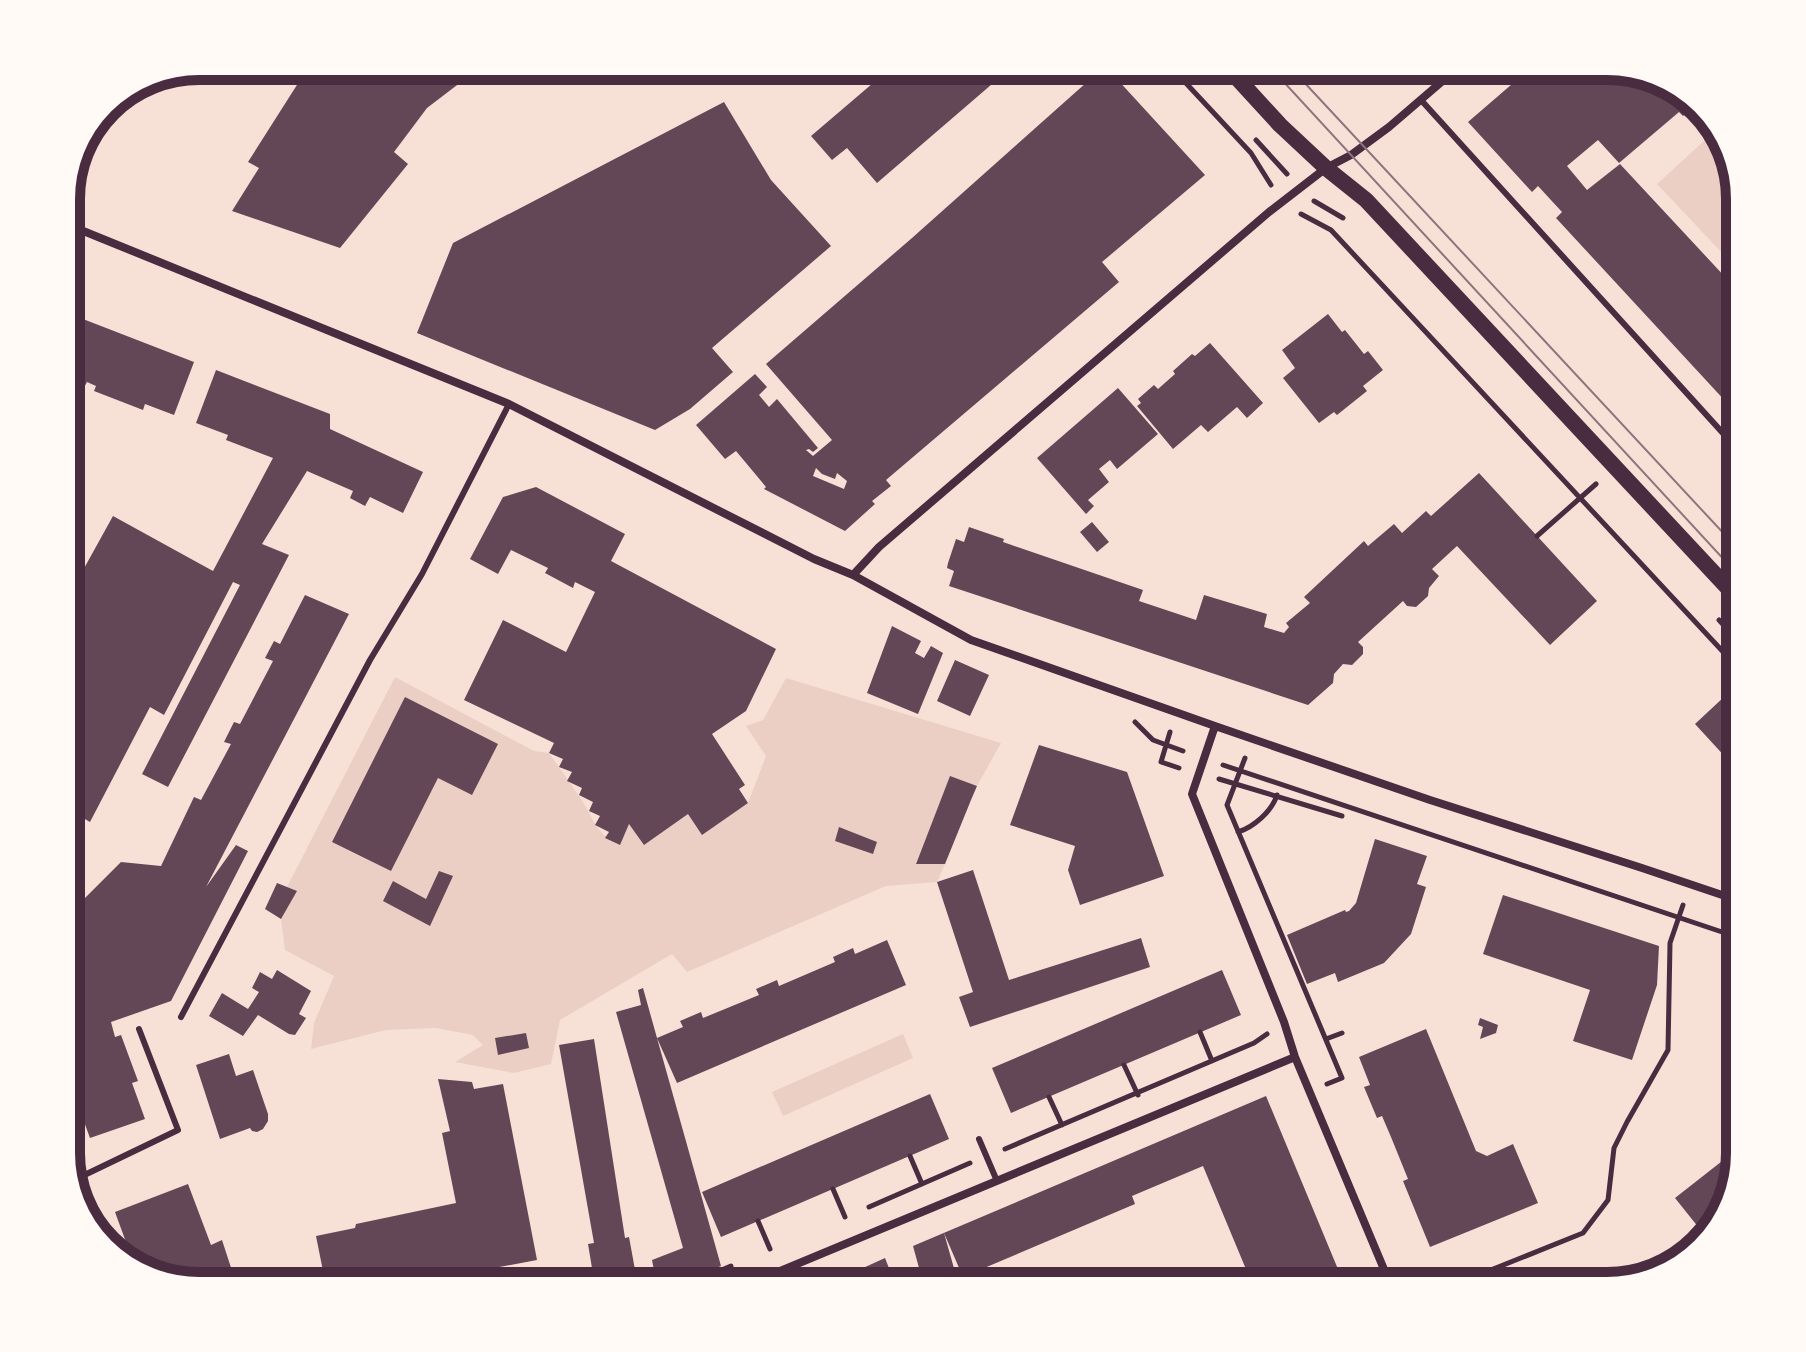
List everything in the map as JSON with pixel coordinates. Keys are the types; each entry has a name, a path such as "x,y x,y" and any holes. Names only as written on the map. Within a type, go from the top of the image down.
{"main road":[{"path":"1239,80 1280,125 1366,200 1726,582"}],"street":[{"path":"853,575 879,547 1269,212 1326,168 1381,134 1444,80"},
{"path":"80,230 509,404 814,559 853,575 971,640 1430,800 1726,896"},
{"path":"1215,726 1192,794 1284,1022 1295,1057 1385,1272"},
{"path":"778,1272 1295,1057"}],"lane":[{"path":"1421,100 1726,437"},
{"path":"181,1017 370,660 422,574 509,404"},
{"path":"83,1176 178,1130 139,1029"},
{"path":"979,1139 997,1181"}],"path":[{"path":"1183,80 1251,153 1273,188"},
{"path":"1251,133 1300,188 1319,204 1344,218"},
{"path":"1295,211 1331,230 1726,655"},
{"path":"1585,475 1595,486"},
{"path":"1537,536 1580,498"},
{"path":"1717,617 1726,627"},
{"path":"1111,689 1130,717 1153,740 1726,933"},
{"path":"1176,712 1161,762 1342,816"},
{"path":"1253,739 1227,805 1342,1078 1310,1091"},
{"path":"1238,832 1248,829 1274,805 1277,795"},
{"path":"1486,1272 1583,1233 1608,1200 1614,1148 1668,1050 1670,943 1691,885"},
{"path":"1200,1032 1212,1061"},
{"path":"1326,1039 1342,1033"},
{"path":"1124,1065 1148,1118"},
{"path":"1049,1097 1062,1125"},
{"path":"910,1156 922,1184"},
{"path":"833,1189 845,1217"},
{"path":"758,1221 770,1249"}],"shaded area":[{"path":"1708,137 1722,168 1725,184 1726,257 1657,184"},
{"path":"395,677 534,751 549,753 599,829 619,845 629,824 645,844 688,814 748,803 766,756 746,726 763,720 786,678 1001,743 977,786 950,777 916,863 945,864 937,882 886,886 687,972 672,954 560,1020 551,1064 514,1073 455,1062 483,1045 473,1035 436,1028 386,1030 311,1049 314,1023 334,976 285,950 281,919 296,891 287,887"},
{"path":"903,1034 913,1058 783,1116 772,1092"}],"building":[{"path":"300,80 464,80 427,108 394,152 408,164 340,248 232,211 259,168 248,162"},
{"path":"877,80 997,80 877,183 847,148 832,160 811,136"},
{"path":"1089,80 1118,80 1205,175 1102,262 1119,282 886,480 891,486 872,501 875,504 845,531 764,489 766,487 736,451 725,459 696,425 755,374 767,387 759,395 769,407 777,399 818,448 813,452 806,450 813,456 832,440 766,364","holes":["816,468 835,479 837,473 847,481 844,489 813,476"]},
{"path":"1517,80 1622,81 1660,92 1687,113 1683,116 1679,112 1619,163 1598,140 1567,166 1587,190 1620,164 1726,278 1726,402 1556,218 1562,212 1538,186 1532,192 1468,122"},
{"path":"724,102 771,180 831,246 712,348 733,372 690,409 655,430 417,333 453,243"},
{"path":"1328,314 1342,332 1345,330 1364,354 1368,351 1383,370 1363,386 1367,391 1337,415 1334,412 1319,423 1283,378 1295,368 1282,350"},
{"path":"80,318 194,362 174,415 145,404 143,410 94,391 96,386 87,382 80,395"},
{"path":"1210,343 1263,403 1247,418 1237,407 1208,432 1201,425 1173,449 1137,406 1141,403 1138,399 1154,385 1158,389 1192,354 1195,356"},
{"path":"216,370 330,414 330,429 423,472 403,513 370,497 365,506 350,498 353,491 307,471 262,544 289,555 168,787 142,774 240,585 233,582 164,715 150,707 90,822 80,816 80,571 113,516 213,571 273,458 226,440 228,435 196,423"},
{"path":"1118,388 1158,434 1117,469 1110,460 1099,469 1109,482 1088,500 1094,506 1086,514 1037,458"},
{"path":"1479,473 1597,601 1550,645 1457,546 1432,569 1439,576 1429,588 1428,596 1416,607 1407,606 1403,601 1358,642 1363,647 1363,654 1352,665 1343,664 1334,674 1333,683 1308,705 949,586 954,571 947,568 956,539 964,542 969,527 1004,539 1003,542 1143,590 1139,601 1196,620 1204,595 1267,614 1264,627 1284,633 1289,627 1286,623 1310,603 1304,597 1364,541 1368,546 1394,524 1402,533 1426,511 1431,516"},
{"path":"536,487 625,534 611,561 776,649 746,711 712,734 745,785 739,789 748,803 702,835 688,814 644,845 629,824 620,845 605,838 609,832 595,825 600,816 589,811 593,802 579,795 582,788 567,781 572,772 559,767 563,759 549,753 554,743 464,700 503,620 566,652 595,592 575,582 573,588 545,573 548,568 511,550 498,574 470,559 503,497"},
{"path":"1092,522 1109,542 1097,552 1080,532"},
{"path":"305,595 349,614 206,887 236,845 248,851 171,1001 111,1022 115,1037 121,1035 138,1081 132,1083 145,1119 90,1138 80,1111 80,903 121,862 161,866 194,797 201,800 231,744 224,742 234,722 240,724 273,661 265,658 274,641 280,644"},
{"path":"892,626 921,641 915,653 924,658 931,646 943,653 918,714 867,693"},
{"path":"955,660 989,675 970,716 937,701"},
{"path":"1726,695 1726,758 1695,724"},
{"path":"405,697 498,744 472,795 438,778 391,871 332,842"},
{"path":"1039,745 1127,772 1164,876 1080,905 1068,870 1075,846 1010,825"},
{"path":"950,776 977,786 945,864 916,864"},
{"path":"839,827 877,842 873,854 835,841"},
{"path":"1375,839 1427,856 1417,884 1426,887 1411,934 1384,963 1338,982 1335,973 1307,984 1287,935 1349,911 1356,903"},
{"path":"973,870 1009,980 1141,938 1150,967 970,1027 959,997 973,992 937,882"},
{"path":"439,871 453,876 430,926 383,901 393,881 426,899"},
{"path":"277,883 297,891 281,919 265,909"},
{"path":"1503,895 1659,946 1657,985 1632,1060 1573,1041 1590,990 1483,954"},
{"path":"887,940 906,985 677,1083 657,1038 683,1027 680,1021 701,1012 703,1018 759,995 756,989 777,980 779,986 835,962 833,957 853,948 855,954"},
{"path":"277,970 311,991 299,1014 306,1018 295,1035 258,1015 243,1036 209,1016 222,993 248,1009 259,992 252,988 260,972 272,979"},
{"path":"1222,970 1241,1015 1011,1113 992,1068"},
{"path":"643,988 721,1266 706,1272 654,1272 652,1260 683,1248 616,1012 641,1005 638,990"},
{"path":"1480,1018 1498,1025 1496,1033 1480,1039 1483,1027 1478,1025"},
{"path":"1426,1029 1476,1151 1487,1156 1513,1144 1538,1203 1430,1247 1403,1181 1408,1179 1391,1137 1382,1116 1377,1118 1364,1087 1370,1085 1359,1057"},
{"path":"526,1033 529,1048 498,1055 495,1038"},
{"path":"594,1039 625,1238 629,1237 635,1272 593,1272 588,1244 594,1243 559,1045"},
{"path":"229,1054 236,1076 253,1070 268,1121 257,1132 250,1128 220,1139 196,1065"},
{"path":"438,1079 472,1082 474,1089 503,1084 537,1260 472,1272 323,1272 316,1236 355,1228 356,1224 456,1203 442,1133 450,1131"},
{"path":"930,1094 949,1139 721,1237 702,1192"},
{"path":"1266,1096 1339,1272 1247,1272 1203,1166 1132,1196 1135,1204 975,1272 961,1272 944,1233 955,1272 920,1272 913,1246"},
{"path":"1726,1158 1720,1191 1699,1228 1675,1198"},
{"path":"188,1184 211,1245 222,1240 232,1272 176,1270 140,1256 128,1248 115,1212"},
{"path":"885,1258 890,1272 854,1272"}],"tram line":[{"path":"1282,80 1726,562"},
{"path":"1302,80 1726,536"}]}
